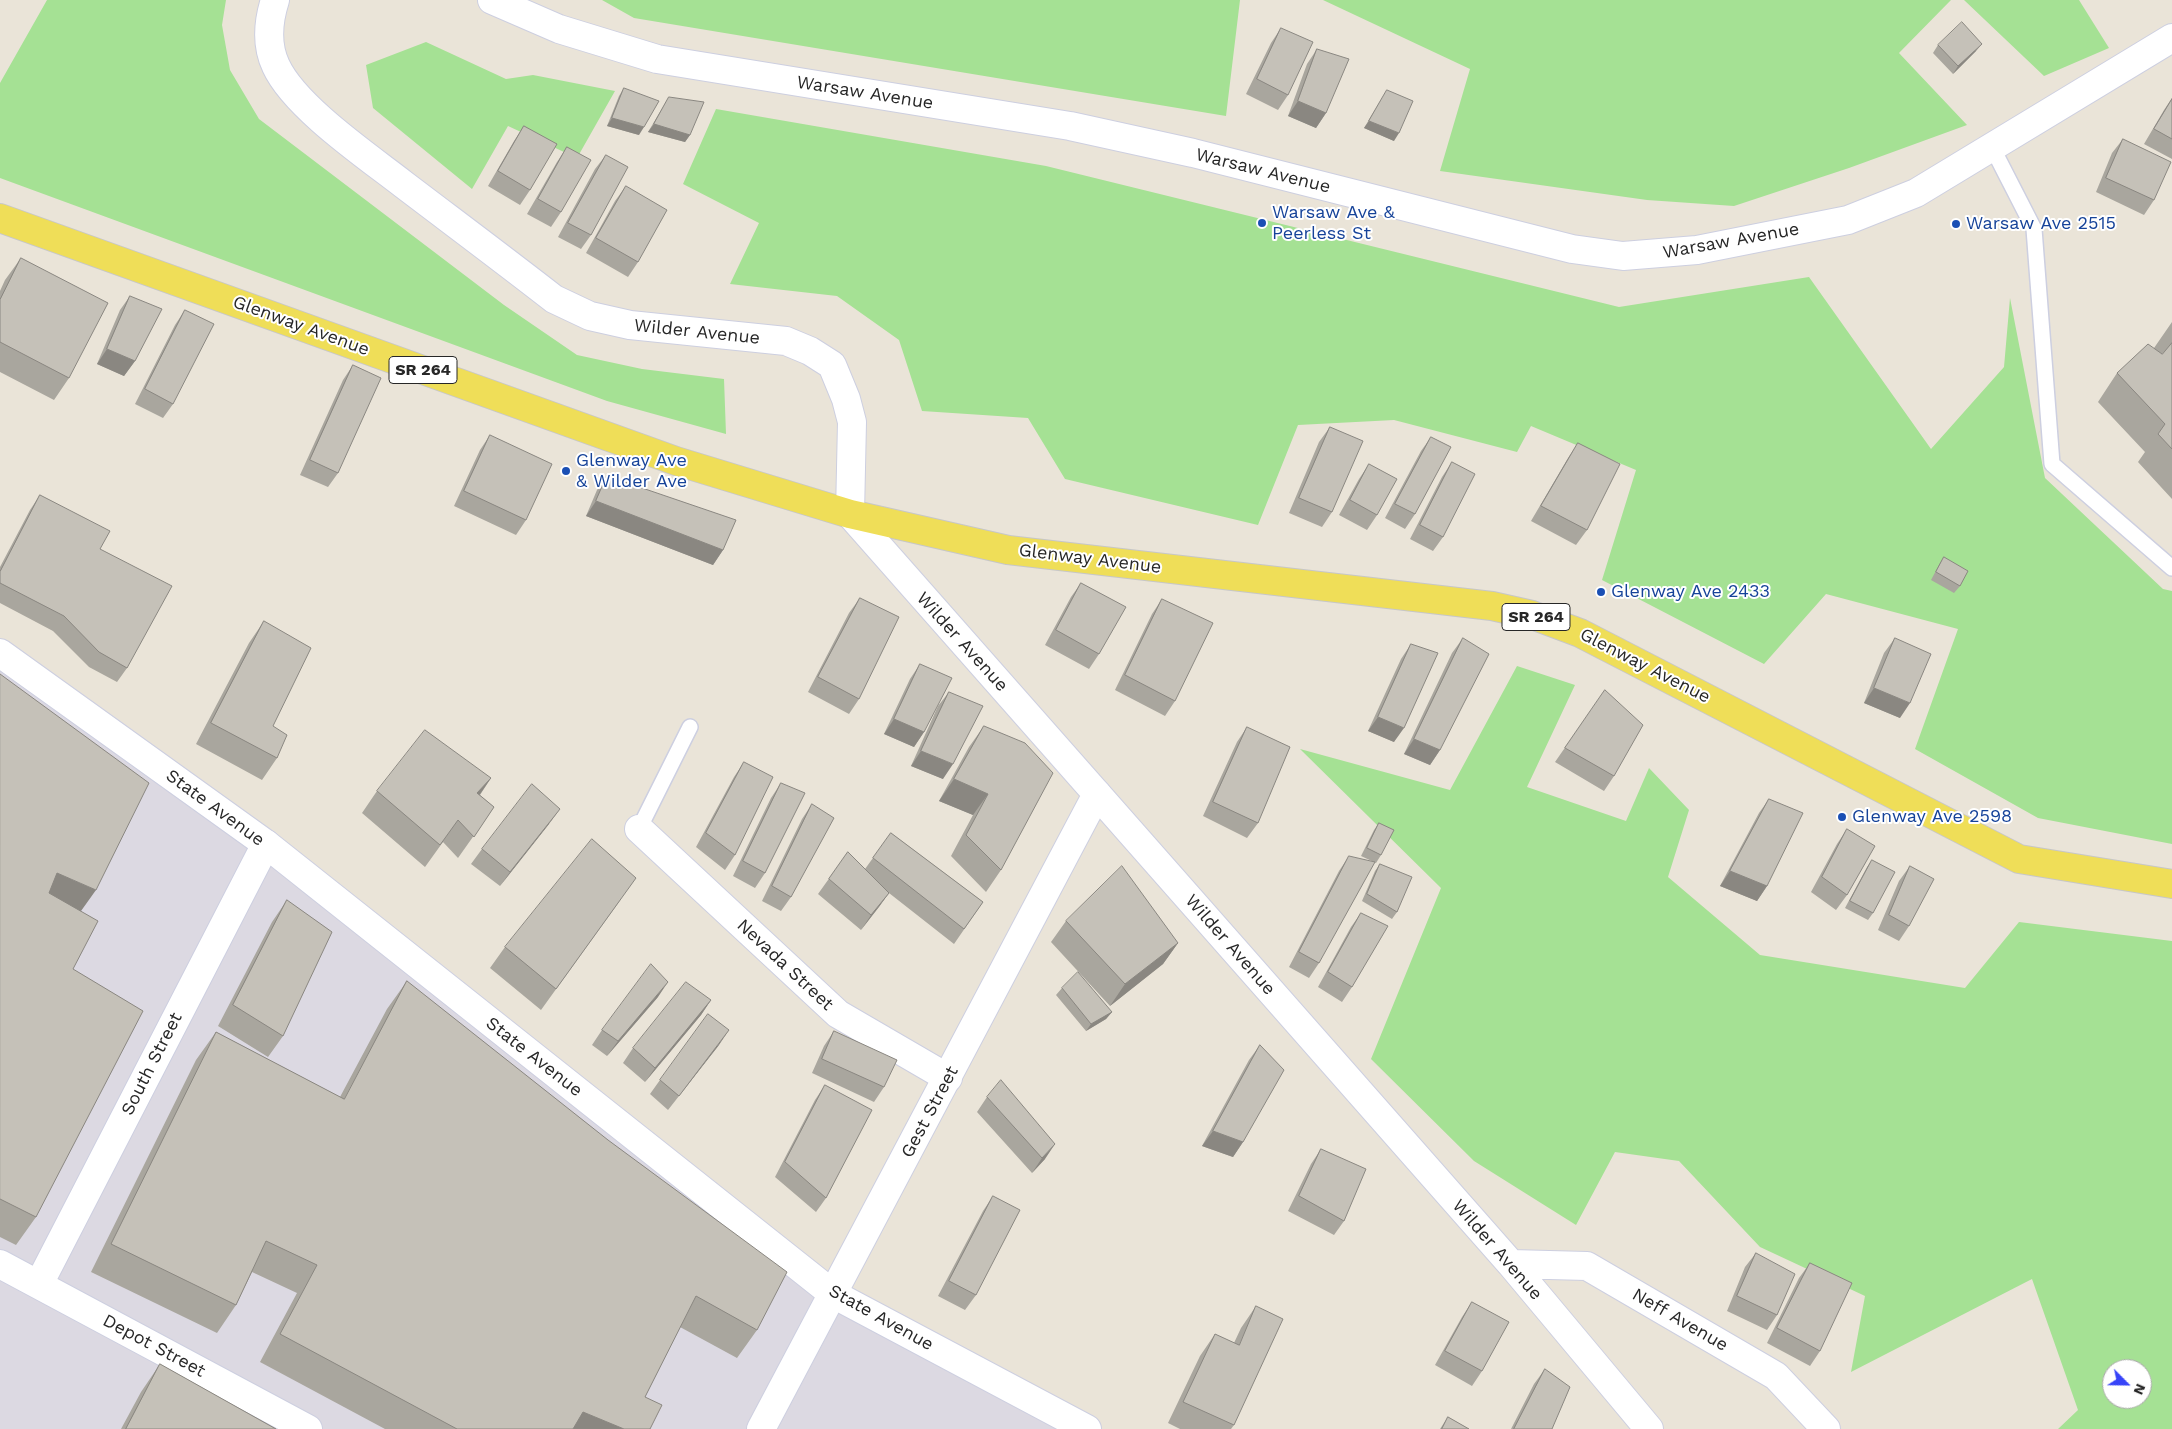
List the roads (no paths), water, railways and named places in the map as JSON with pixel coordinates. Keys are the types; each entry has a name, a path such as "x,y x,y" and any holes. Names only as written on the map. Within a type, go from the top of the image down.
{"main road":[{"name":"Wilder Avenue","path":"276,0 271,14 268,40 276,66 296,94 344,139 554,299 590,316 630,325 786,341 832,365 852,422 850,514 1511,1264 1649,1429"},
{"name":"Warsaw Avenue","path":"492,0 559,30 656,60 1070,126 1193,153 1572,250 1623,256 1697,250 1848,220 1916,193 2172,38"},
{"name":"Glenway Avenue","path":"0,218 676,461 850,514 1008,550 1492,606 1532,615 1580,633 2019,859 2172,884"},
{"name":"State Avenue","path":"0,653 266,844 833,1294 1087,1429"},
{"name":"Gest Street","path":"761,1429 1097,794"},
{"name":"Nevada Street","path":"639,829 838,1014 948,1078"},
{"name":"South Street","path":"39,1284 266,844"},
{"name":"Depot Street","path":"0,1264 308,1429"},
{"name":"Neff Avenue","path":"1511,1264 1587,1266 1776,1376 1826,1429"}],"lane":[{"path":"1992,147 2034,229 2052,464 2172,568"},
{"path":"639,829 690,726"}],"place":[{"name":"Warsaw Ave & Peerless St","path":"1262,223"},
{"name":"Warsaw Ave 2515","path":"1956,224"},
{"name":"Glenway Ave & Wilder Ave","path":"566,471"},
{"name":"Glenway Ave 2433","path":"1601,592"},
{"name":"Glenway Ave 2598","path":"1842,817"}]}
